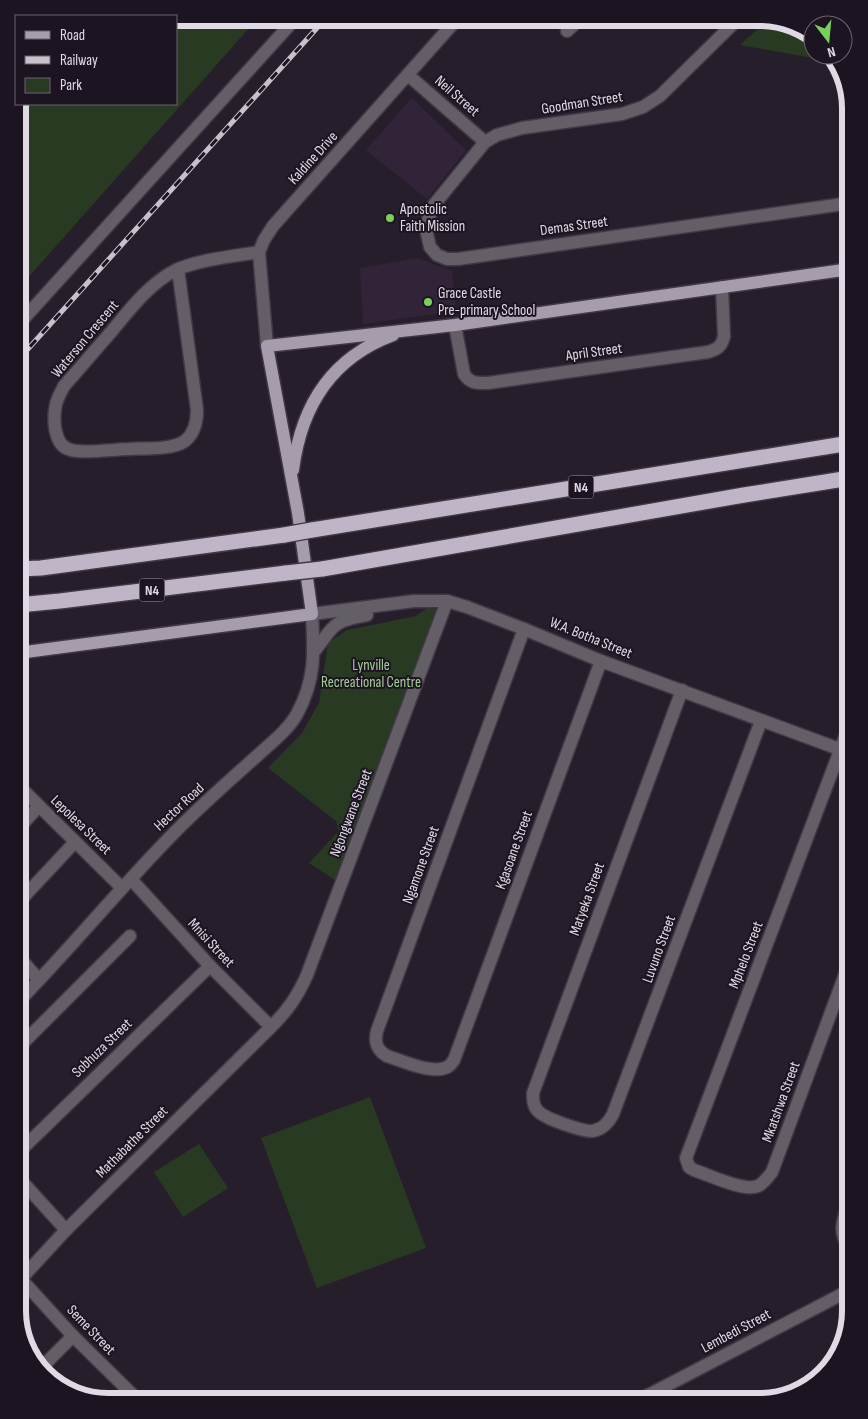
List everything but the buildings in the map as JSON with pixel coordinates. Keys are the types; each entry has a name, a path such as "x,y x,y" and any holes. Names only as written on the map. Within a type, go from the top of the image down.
{"highway":[{"name":"N4","path":"26,569 284,535 842,444"},
{"name":"N4","path":"26,604 322,569 842,479"}],"main road":[{"path":"26,651 312,614 298,513 267,346 455,324 842,270"},
{"path":"292,480 294,462 306,418 316,396 333,374 368,347 392,336 432,326"}],"street":[{"path":"26,316 289,26"},
{"name":"Kaldine Drive","path":"259,252 273,226 451,26"},
{"path":"567,32 573,26"},
{"name":"Goodman Street","path":"485,142 497,135 522,128 622,114 643,107 660,96 732,26"},
{"name":"Neil Street","path":"408,75 485,142"},
{"name":"Demas Street","path":"485,142 433,206 428,220 427,234 430,247 437,255 447,259 458,259 842,203"},
{"path":"259,252 267,346"},
{"name":"Waterson Crescent","path":"178,269 197,410 195,428 184,442 178,445 83,451 69,450 58,438 55,429 58,397 64,386 150,289 167,275 178,269 202,262 259,252"},
{"name":"April Street","path":"455,324 463,369 467,379 477,383 488,383 708,352 717,349 722,344 724,336 722,288"},
{"path":"313,653 333,626 342,620 386,612 404,607 414,601"},
{"name":"W.A. Botha Street","path":"312,614 414,601 446,601 524,629 601,661 761,721 842,749"},
{"name":"Ngongwane Street","path":"271,1027 295,1000 307,975 446,601"},
{"name":"Hector Road","path":"26,994 172,834 275,740 296,716 307,691 314,659 312,614"},
{"name":"Ngamone Street","path":"458,1051 450,1066 432,1070 387,1056 378,1048 376,1037 524,629"},
{"name":"Kgasoane Street","path":"458,1051 601,661"},
{"name":"Matyeka Street","path":"545,1116 538,1111 533,1103 533,1093 682,690"},
{"name":"Luvuno Street","path":"545,1116 585,1131 595,1131 603,1127 614,1114 761,721"},
{"name":"Mphelo Street","path":"694,1170 689,1167 686,1158 842,761"},
{"name":"Lepolesa Street","path":"26,793 75,842 126,883"},
{"path":"26,820 39,806"},
{"path":"26,894 75,842"},
{"name":"Mnisi Street","path":"126,883 271,1027"},
{"path":"26,1040 130,936"},
{"path":"26,965 40,980"},
{"name":"Sobhuza Street","path":"26,1145 210,966"},
{"name":"Mkatshwa Street","path":"694,1170 752,1188 760,1185 772,1172 842,983"},
{"name":"Mathabathe Street","path":"26,1273 66,1230 271,1027"},
{"path":"26,1185 66,1230"},
{"name":"Seme Street","path":"26,1287 131,1393"},
{"name":"Lembedi Street","path":"654,1393 842,1294"},
{"path":"46,1364 73,1336"}],"shaded area":[{"path":"412,98 466,150 427,199 366,150"},
{"path":"418,258 452,271 456,311 363,324 360,268"}],"green space":[{"path":"178,26 251,26 26,280 26,105 178,105"},
{"path":"761,26 766,26 786,31 803,38 803,56 740,45"},
{"name":"Lynville Recreational Centre","path":"427,608 448,610 392,749 335,880 309,863 339,831 336,821 268,768 302,733 319,703 328,643 347,630 416,616"},
{"path":"370,1097 426,1248 317,1288 261,1138"},
{"path":"199,1144 228,1188 183,1217 154,1172"}],"railway":[{"path":"26,351 319,26"}],"place":[{"name":"Apostolic Faith Mission","path":"390,218"},
{"name":"Grace Castle Pre-primary School","path":"428,302"}]}
